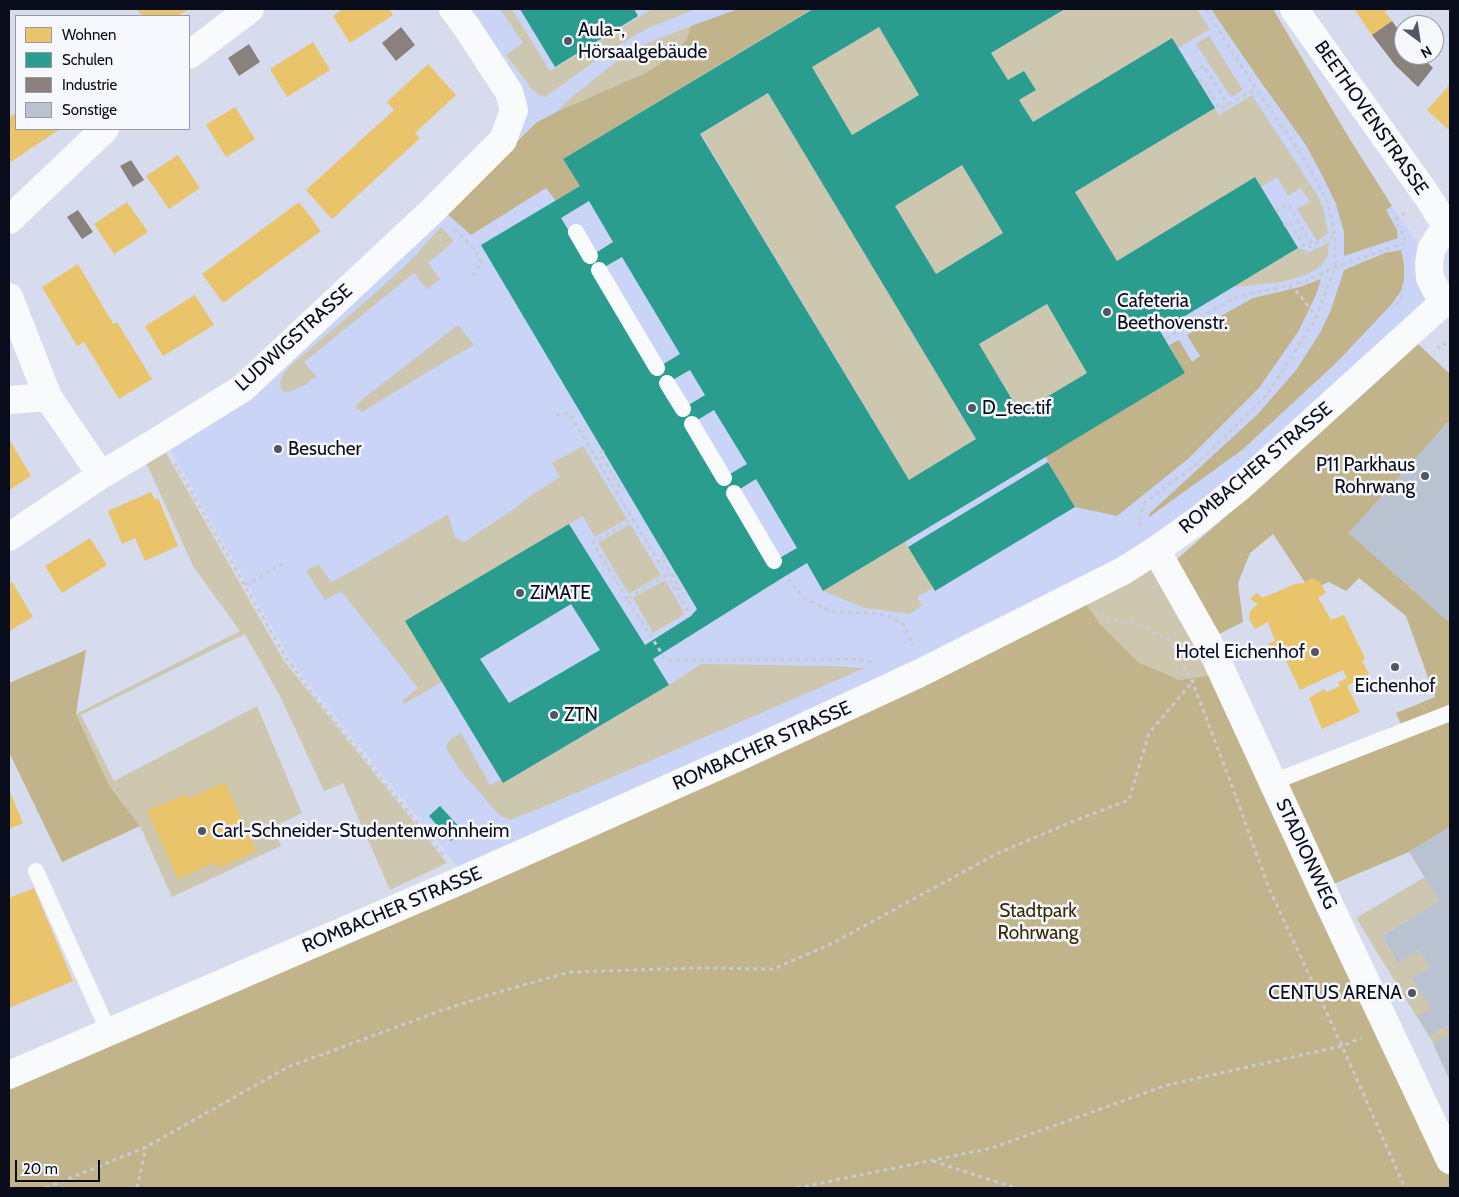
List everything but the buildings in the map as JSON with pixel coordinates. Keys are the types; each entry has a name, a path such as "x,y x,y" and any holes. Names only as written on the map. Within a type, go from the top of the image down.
{"street":[{"path":"190,54 250,9"},
{"name":"LUDWIGSTRASSE","path":"9,537 101,475 243,388 433,210 503,140 514,110 510,92 453,9"},
{"name":"BEETHOVENSTRASSE","path":"1294,9 1449,227"},
{"path":"9,220 104,130"},
{"name":"ROMBACHER STRASSE","path":"9,1075 464,879 743,755 918,674 1123,571 1197,521 1241,486 1448,303 1436,290 1430,278 1429,264 1431,250 1438,238 1449,227"},
{"path":"9,297 48,397 101,475"},
{"path":"9,400 48,397"},
{"name":"STADIONWEG","path":"1156,550 1207,640 1450,1160"}],"lane":[{"path":"576,232 590,256"},
{"path":"599,270 658,368"},
{"path":"667,384 683,409"},
{"path":"692,424 724,478"},
{"path":"734,493 774,561"},
{"path":"1273,782 1450,713"},
{"path":"36,872 109,1032"}],"path":[{"path":"1141,528 1138,520 1145,502 1197,464 1267,396 1315,320 1335,267 1335,236 1328,204 1313,174 1204,9"},
{"path":"1193,72 1204,66 1228,105"},
{"path":"1199,82 1203,80 1220,109 1256,89"},
{"path":"1276,211 1288,204 1312,244"},
{"path":"1284,226 1290,222 1305,248 1335,236"},
{"path":"463,238 482,262 471,277"},
{"path":"1166,339 1211,310 1239,296 1304,282 1335,267 1407,242"},
{"path":"1289,286 1298,293 1312,311 1315,320"},
{"path":"556,415 569,412 691,616"},
{"path":"161,439 286,658 313,694 464,879"},
{"path":"604,451 600,453 619,486 615,489"},
{"path":"632,519 593,543 666,660 859,659 876,664"},
{"path":"665,554 661,557 680,588 676,591"},
{"path":"245,585 283,564"},
{"path":"627,599 666,575"},
{"path":"786,576 804,598 831,611 892,616 904,625 913,646 922,645"},
{"path":"1088,589 1106,619 1133,623 1169,639 1192,681 1268,886 1405,1188"},
{"path":"46,1188 146,1147 288,1067 443,1010 502,991 570,972 698,968 773,969 831,944 998,853 1129,800 1149,732 1192,681 1216,659"},
{"path":"797,1188 992,1148 1167,1085 1342,1046"},
{"path":"137,1188 146,1147"},
{"path":"931,1160 1015,1188"}],"shaded area":[{"path":"464,9 1273,9 1339,121 1392,206 1422,249 1433,302 1245,474 1106,574 462,872 289,657 166,442 422,228 528,116 516,86"},
{"path":"500,9 512,9 550,71 652,9 696,9 646,29 609,51 545,97 532,89 506,55 523,43"},
{"path":"1065,9 1197,9 1210,29 1178,48 1172,38 1033,122 1019,100 1036,90 1024,71 1008,80 991,53"},
{"path":"691,26 686,40 673,55 646,73 558,111 567,101 623,56 645,44"},
{"path":"879,27 919,95 852,135 812,67"},
{"path":"1209,36 1243,90 1231,97 1196,44"},
{"path":"768,93 976,439 909,480 701,134"},
{"path":"1252,95 1316,193 1323,207 1328,233 1317,241 1297,209 1310,202 1301,188 1288,196 1277,177 1261,187 1255,177 1117,261 1075,192 1215,108 1219,115"},
{"path":"962,165 1003,233 936,274 895,206"},
{"path":"441,227 454,241 428,263 440,279 427,289 414,273 304,362 316,376 307,384 292,391 285,392 281,390 280,383 283,374 289,367 406,265"},
{"path":"1329,242 1328,254 1324,263 1303,276 1283,282 1233,287 1298,248 1310,252"},
{"path":"1047,304 1087,373 1020,413 979,344"},
{"path":"458,325 474,345 362,412 356,408 355,406 364,398"},
{"path":"161,444 284,661 447,863 390,890 343,783 324,791 279,694 245,634 81,715 114,781 257,706 302,813 273,827 281,846 172,897 140,826 110,787 76,714 240,631 193,566 143,456"},
{"path":"583,446 627,519 595,537 583,516 406,621 442,682 404,704 402,701 418,688 341,591 325,600 306,570 319,564 331,582 448,514 455,537 464,542 560,477 552,463"},
{"path":"630,524 661,575 629,594 598,543"},
{"path":"905,541 933,588 917,597 922,605 910,614 865,608 823,591"},
{"path":"1155,562 1217,674 1180,680 1138,662 1100,624 1084,601"},
{"path":"665,580 685,614 653,633 633,598"},
{"path":"701,664 865,668 510,820 499,815 460,770 447,750 447,744 451,739 461,733 490,785 501,780 503,783 669,685"},
{"name":"CENTUS ARENA","path":"1425,877 1439,901 1382,936 1398,963 1419,950 1430,967 1431,1009 1419,1016 1430,1036 1450,1024 1450,1081 1433,1043 1356,918"}],"green space":[{"path":"738,9 812,9 563,159 580,186 556,201 546,188 471,235 445,212 536,123 558,111 646,73 673,55 686,40 691,26"},
{"path":"1211,9 1273,9 1349,138 1392,206 1386,210 1397,230 1398,238 1344,256 1344,232 1336,204 1306,145"},
{"path":"1401,250 1404,264 1404,280 1401,291 1391,305 1337,362 1242,450 1149,517 1149,514 1258,414 1297,369 1321,331 1331,310 1344,270 1385,253"},
{"path":"1321,279 1316,295 1298,332 1259,388 1188,459 1117,516 1075,507 1045,456 1185,373 1169,345 1179,340 1192,362 1200,356 1187,335 1253,298 1300,287"},
{"path":"1417,343 1450,374 1450,420 1349,533 1450,623 1450,827 1409,852 1322,889 1273,782 1404,731 1396,713 1435,697 1406,616 1359,578 1346,591 1329,582 1310,590 1273,534 1250,553 1238,583 1243,622 1215,636 1177,559"},
{"name":"Stadtpark Rohrwang","path":"1084,601 1100,624 1138,662 1180,680 1217,674 1450,1174 1450,1188 9,1188 9,1084"},
{"path":"86,650 76,714 110,787 140,826 62,862 9,752 9,683"}],"place":[{"name":"Aula-, Hörsaalgebäude","path":"568,41"},
{"name":"Cafeteria Beethovenstr.","path":"1107,312"},
{"name":"D_tec.tif","path":"972,408"},
{"name":"Besucher","path":"278,449"},
{"name":"P11 Parkhaus Rohrwang","path":"1425,476"},
{"name":"ZiMATE","path":"520,593"},
{"name":"Hotel Eichenhof","path":"1315,652"},
{"name":"Eichenhof","path":"1395,667"},
{"name":"ZTN","path":"554,715"},
{"name":"Carl-Schneider-Studentenwohnheim","path":"202,831"},
{"name":"CENTUS ARENA","path":"1412,993"}]}
